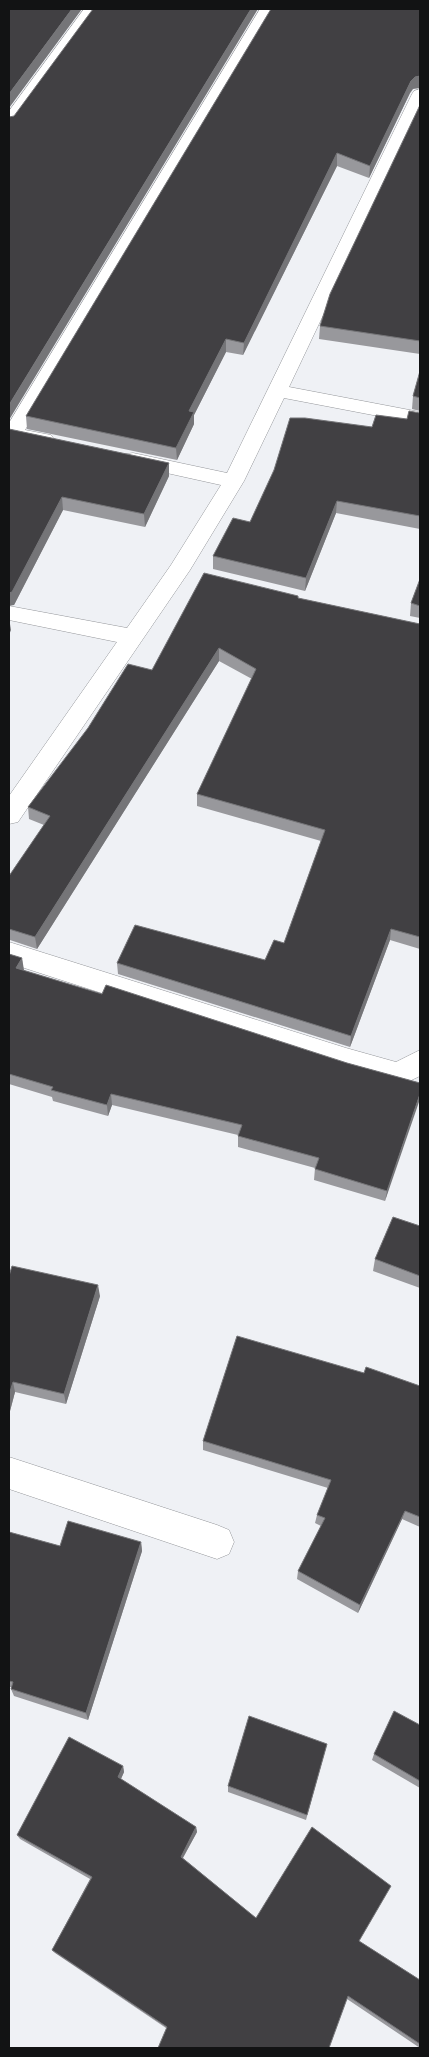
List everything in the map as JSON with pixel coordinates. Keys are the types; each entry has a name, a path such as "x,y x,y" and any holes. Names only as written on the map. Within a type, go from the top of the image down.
{"street":[{"path":"9,122 92,9"},
{"path":"65,444 11,433 268,9"},
{"path":"9,815 132,637 189,573 420,94"},
{"path":"277,391 420,418"},
{"path":"112,454 234,481"},
{"path":"9,613 132,637"},
{"path":"9,952 346,1060 390,1072 399,1074 420,1062"},
{"path":"9,1473 217,1542"}],"building":[{"path":"9,9 72,9 9,94"},
{"path":"93,9 251,9 9,405 9,117 14,116"},
{"path":"271,9 420,9 420,76 415,77 411,81 370,166 337,153 244,343 226,339 189,411 194,412 176,448 26,416"},
{"path":"420,105 420,341 320,326 330,294"},
{"path":"420,371 420,398 413,396"},
{"path":"409,411 420,413 420,516 337,501 306,578 213,556 233,518 250,522 274,470 290,418 305,418 372,427 376,415 407,419"},
{"path":"9,429 169,463 144,514 62,497 12,592 9,593"},
{"path":"204,573 298,596 298,598 420,624 420,937 391,929 351,1036 117,963 135,925 265,960 274,940 284,943 325,830 197,794 256,669 219,648 35,937 9,929 9,876 50,816 28,807 88,728 128,664 152,670"},
{"path":"420,579 420,606 411,603"},
{"path":"9,954 22,958 16,968 102,994 106,985 347,1063 420,1083 420,1094 387,1191 315,1169 319,1158 238,1136 242,1125 111,1094 107,1105 51,1090 53,1087 9,1074"},
{"path":"393,1217 420,1226 420,1276 375,1259"},
{"path":"12,1266 98,1285 64,1394 13,1382 9,1395 9,1276"},
{"path":"237,1336 364,1373 366,1367 420,1386 420,1517 405,1511 360,1605 298,1571 325,1518 317,1515 331,1480 203,1441"},
{"path":"68,1521 141,1542 86,1713 11,1689 13,1682 9,1681 9,1532 60,1546"},
{"path":"394,1711 420,1725 420,1781 374,1754"},
{"path":"249,1716 327,1744 307,1815 228,1786"},
{"path":"69,1737 123,1766 118,1777 196,1827 181,1857 256,1918 312,1827 391,1886 359,1941 420,1980 420,2044 348,1996 329,2048 158,2048 167,2027 52,1950 92,1877 17,1835"}]}
